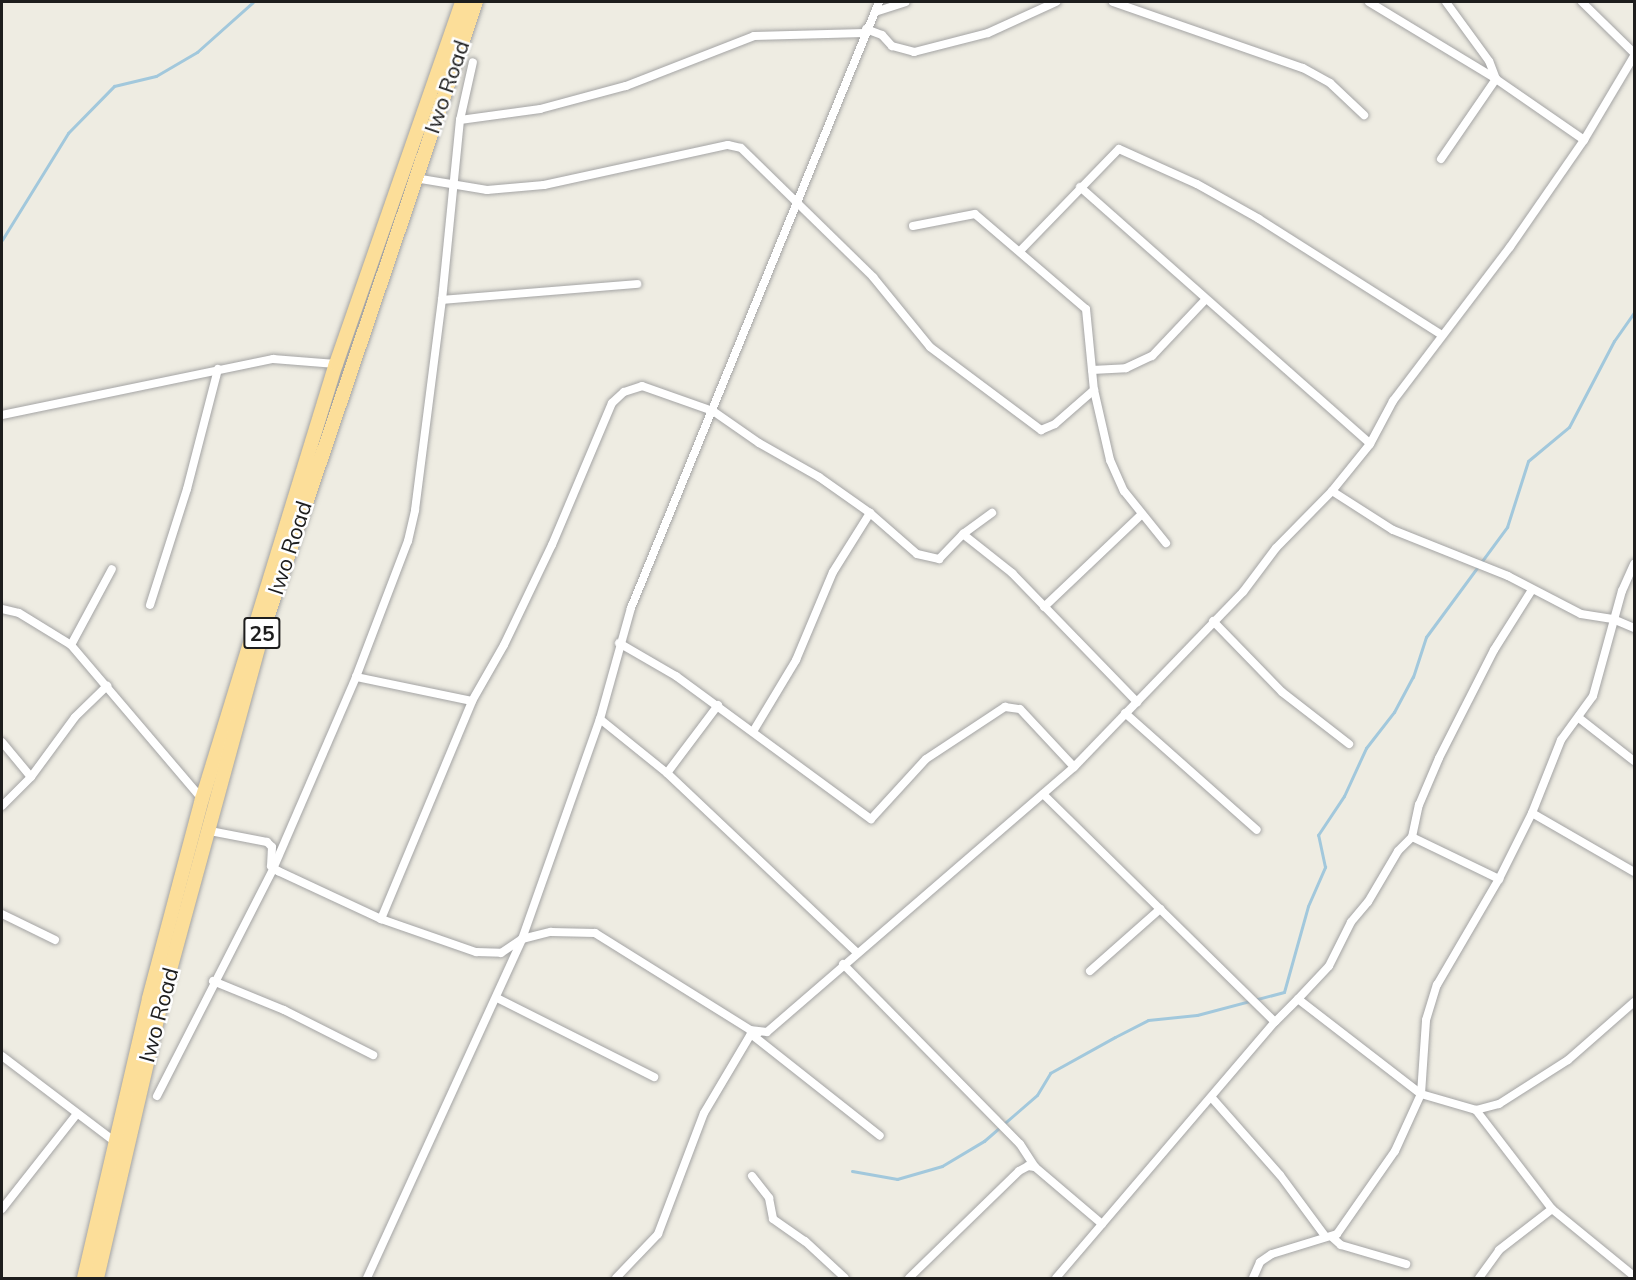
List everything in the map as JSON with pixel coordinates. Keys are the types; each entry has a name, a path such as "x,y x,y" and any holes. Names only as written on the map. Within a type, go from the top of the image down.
{"main road":[{"name":"Iwo Road","path":"96,1278 158,1014 210,831 213,805 257,632 336,364 462,2"},
{"name":"Iwo Road","path":"96,1278 114,1141 202,799 257,632 476,2"}],"street":[{"path":"367,1278 422,1152 497,998 522,939 600,719 620,642 795,203 879,2"},
{"path":"875,12 905,2"},
{"path":"460,120 540,109 626,86 754,36 865,31 882,35 892,46 914,52 988,33 1056,2"},
{"path":"1113,2 1303,68 1330,83 1364,115"},
{"path":"1369,2 1496,79 1584,140"},
{"path":"1446,2 1489,61 1496,79"},
{"path":"616,1278 658,1234 704,1113 754,1034 771,1030 856,952 1074,767 1247,587 1276,548 1332,491 1370,444 1393,401 1510,247 1584,140 1635,55 1582,2"},
{"path":"157,1096 213,981 273,868 356,677 408,541 415,510 442,300 460,120 473,62"},
{"path":"1441,159 1496,79"},
{"path":"415,178 452,186 488,190 544,185 728,145 741,148 873,277 930,347 1041,430 1055,424 1094,390"},
{"path":"1020,251 1111,153 1126,150 1259,219 1442,336"},
{"path":"1080,187 1370,444"},
{"path":"913,226 975,214 1086,309 1094,390 1110,460 1141,515 1166,543"},
{"path":"442,300 637,284"},
{"path":"1092,370 1126,368 1152,356 1205,300"},
{"path":"2,415 273,359 336,364"},
{"path":"150,605 187,489 218,369"},
{"path":"381,919 472,701 542,565 612,403 624,392 642,386 713,411 870,513 917,554 939,559 963,534 992,513"},
{"path":"1332,491 1374,520 1460,560 1497,572 1581,614 1613,619 1635,628"},
{"path":"754,730 796,660 833,572 870,513"},
{"path":"1044,607 1141,515"},
{"path":"963,534 1012,573 1137,702"},
{"path":"1253,1278 1260,1262 1272,1254 1328,1236 1381,1174 1421,1094 1426,1020 1437,984 1499,879 1532,813 1552,757 1579,718 1599,683 1613,619 1635,564"},
{"path":"71,645 112,569"},
{"path":"1056,1278 1275,1022 1329,966 1351,922 1368,902 1398,851 1412,837 1419,805 1439,758 1494,650 1532,590"},
{"path":"2,609 19,613 71,645 202,799"},
{"path":"1213,621 1282,692 1349,744"},
{"path":"620,642 754,730 871,819 926,759 1005,707 1020,710 1074,767"},
{"path":"356,677 472,701"},
{"path":"2,806 31,777 75,717 107,686"},
{"path":"667,773 718,705"},
{"path":"1125,713 1257,830"},
{"path":"1579,718 1635,761"},
{"path":"600,719 667,773 856,952"},
{"path":"2,742 31,777"},
{"path":"1043,794 1275,1022"},
{"path":"1532,813 1635,872"},
{"path":"210,831 267,842 272,847 273,868"},
{"path":"1412,837 1499,879"},
{"path":"273,868 381,919 491,955 522,939 551,932 595,933 754,1034 880,1136"},
{"path":"1090,971 1160,909"},
{"path":"2,914 55,940"},
{"path":"843,964 1020,1144 1035,1167 1102,1224"},
{"path":"213,981 284,1010 373,1055"},
{"path":"497,998 654,1077"},
{"path":"1298,999 1421,1094 1476,1110 1499,1104 1568,1060 1635,1002"},
{"path":"2,1056 76,1115 114,1141"},
{"path":"2,1070 11,1064"},
{"path":"1212,1098 1280,1175 1328,1236 1349,1248 1406,1264"},
{"path":"1476,1110 1552,1209 1635,1276"},
{"path":"2,1209 76,1115"},
{"path":"909,1278 1019,1172 1028,1166 1035,1167"},
{"path":"752,1176 769,1198 773,1219 805,1241 845,1278"},
{"path":"1479,1278 1499,1250 1552,1209"}],"waterway":[{"path":"2,240 68,133 114,86 156,76 197,52 253,2"},
{"path":"852,1171 897,1179 942,1166 984,1141 1037,1095 1050,1073 1148,1020 1197,1015 1284,992 1308,906 1325,867 1318,835 1344,796 1366,748 1394,712 1413,677 1426,637 1507,527 1528,461 1569,427 1614,341 1634,312"}]}
